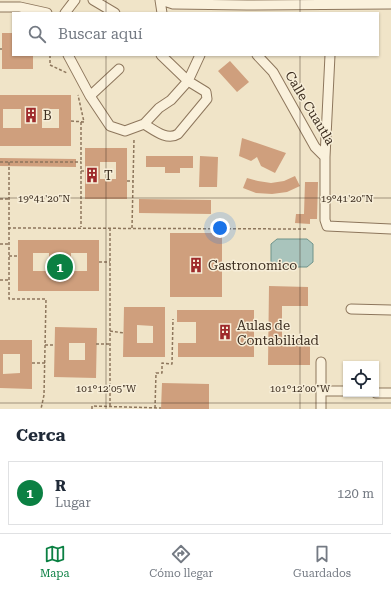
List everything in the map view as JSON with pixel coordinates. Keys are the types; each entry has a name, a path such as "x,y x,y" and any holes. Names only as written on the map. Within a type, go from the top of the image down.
{"street":[{"path":"66,12 75,0"},
{"path":"93,0 113,12"},
{"path":"160,0 173,8 391,4"},
{"path":"160,0 162,12"},
{"path":"0,7 20,7 42,12"},
{"path":"69,56 90,96 110,126 115,129 125,131 144,124 171,100 188,81 197,57"},
{"path":"144,124 166,137 172,137 178,134 207,99 206,92 188,81 162,56"},
{"name":"Calle Cuautla","path":"259,56 273,72 315,146 325,157"},
{"path":"330,56 325,157 325,220 327,226 391,229"},
{"path":"90,96 119,69"},
{"path":"351,309 391,310"},
{"path":"321,362 321,409"},
{"path":"321,390 343,392"},
{"path":"379,393 391,393"}],"path":[{"path":"50,56 50,65 68,74"},
{"path":"78,92 84,122 81,122 81,228"},
{"path":"71,121 81,122"},
{"path":"132,228 134,139"},
{"path":"0,162 81,162"},
{"path":"9,162 9,299 46,299 44,395 41,409"},
{"path":"127,181 133,181"},
{"path":"0,200 8,200"},
{"path":"8,228 306,228"},
{"path":"110,228 110,406"},
{"path":"0,244 8,244"},
{"path":"9,256 18,256"},
{"path":"99,262 110,262"},
{"path":"0,280 9,280"},
{"path":"155,408 156,373 162,373 162,363 172,364 173,319"},
{"path":"110,331 124,333"},
{"path":"96,344 110,344"},
{"path":"45,345 55,345"},
{"path":"32,363 45,363"},
{"path":"92,409 92,406 161,408"}],"water":[{"path":"277,239 307,239 313,244 313,262 307,267 277,267 271,262 271,244"}],"building":[{"path":"2,33 12,33 12,56 33,56 33,69 2,69"},
{"path":"230,61 249,82 237,92 218,71"},
{"name":"B","path":"0,95 71,95 71,146 0,146","holes":["3,109 21,109 21,128 3,128","42,109 59,109 59,128 42,128"]},
{"path":"242,138 286,153 275,173 261,166 257,157 251,161 239,156"},
{"name":"T","path":"85,148 127,148 127,199 85,199","holes":["100,162 116,162 116,179 100,179"]},
{"path":"146,156 193,156 193,168 180,168 180,173 165,173 165,167 146,167"},
{"path":"200,156 218,157 217,187 199,187"},
{"path":"0,158 76,159 76,167 0,166"},
{"path":"295,176 300,186 287,192 272,194 256,193 243,188 247,178 271,183 284,181"},
{"path":"305,182 318,182 317,219 310,219 310,224 295,223 296,214 304,214"},
{"path":"139,199 211,200 211,214 139,213"},
{"name":"Gastronomico","path":"170,233 222,233 222,297 170,297"},
{"path":"18,240 99,240 99,291 18,291","holes":["33,253 49,253 49,271 33,271","71,253 87,253 87,271 71,271"]},
{"path":"269,286 308,287 308,306 282,306 282,339 310,340 310,365 268,365"},
{"path":"124,307 165,307 165,357 123,357","holes":["137,325 153,326 153,343 137,343"]},
{"name":"Aulas de Contabilidad","path":"177,310 254,310 254,357 178,357 178,343 196,343 196,322 177,322"},
{"path":"55,327 97,328 96,378 54,377","holes":["69,343 85,343 85,360 69,360"]},
{"path":"0,340 32,340 32,389 0,388","holes":["3,354 20,354 20,373 3,374"]},
{"path":"162,383 209,384 209,409 161,409"}],"place":[{"name":"B","path":"31,115"},
{"name":"T","path":"92,175"},
{"name":"Gastronomico","path":"196,265"},
{"name":"R","path":"60,267"},
{"name":"Aulas de Contabilidad","path":"225,332"}]}
